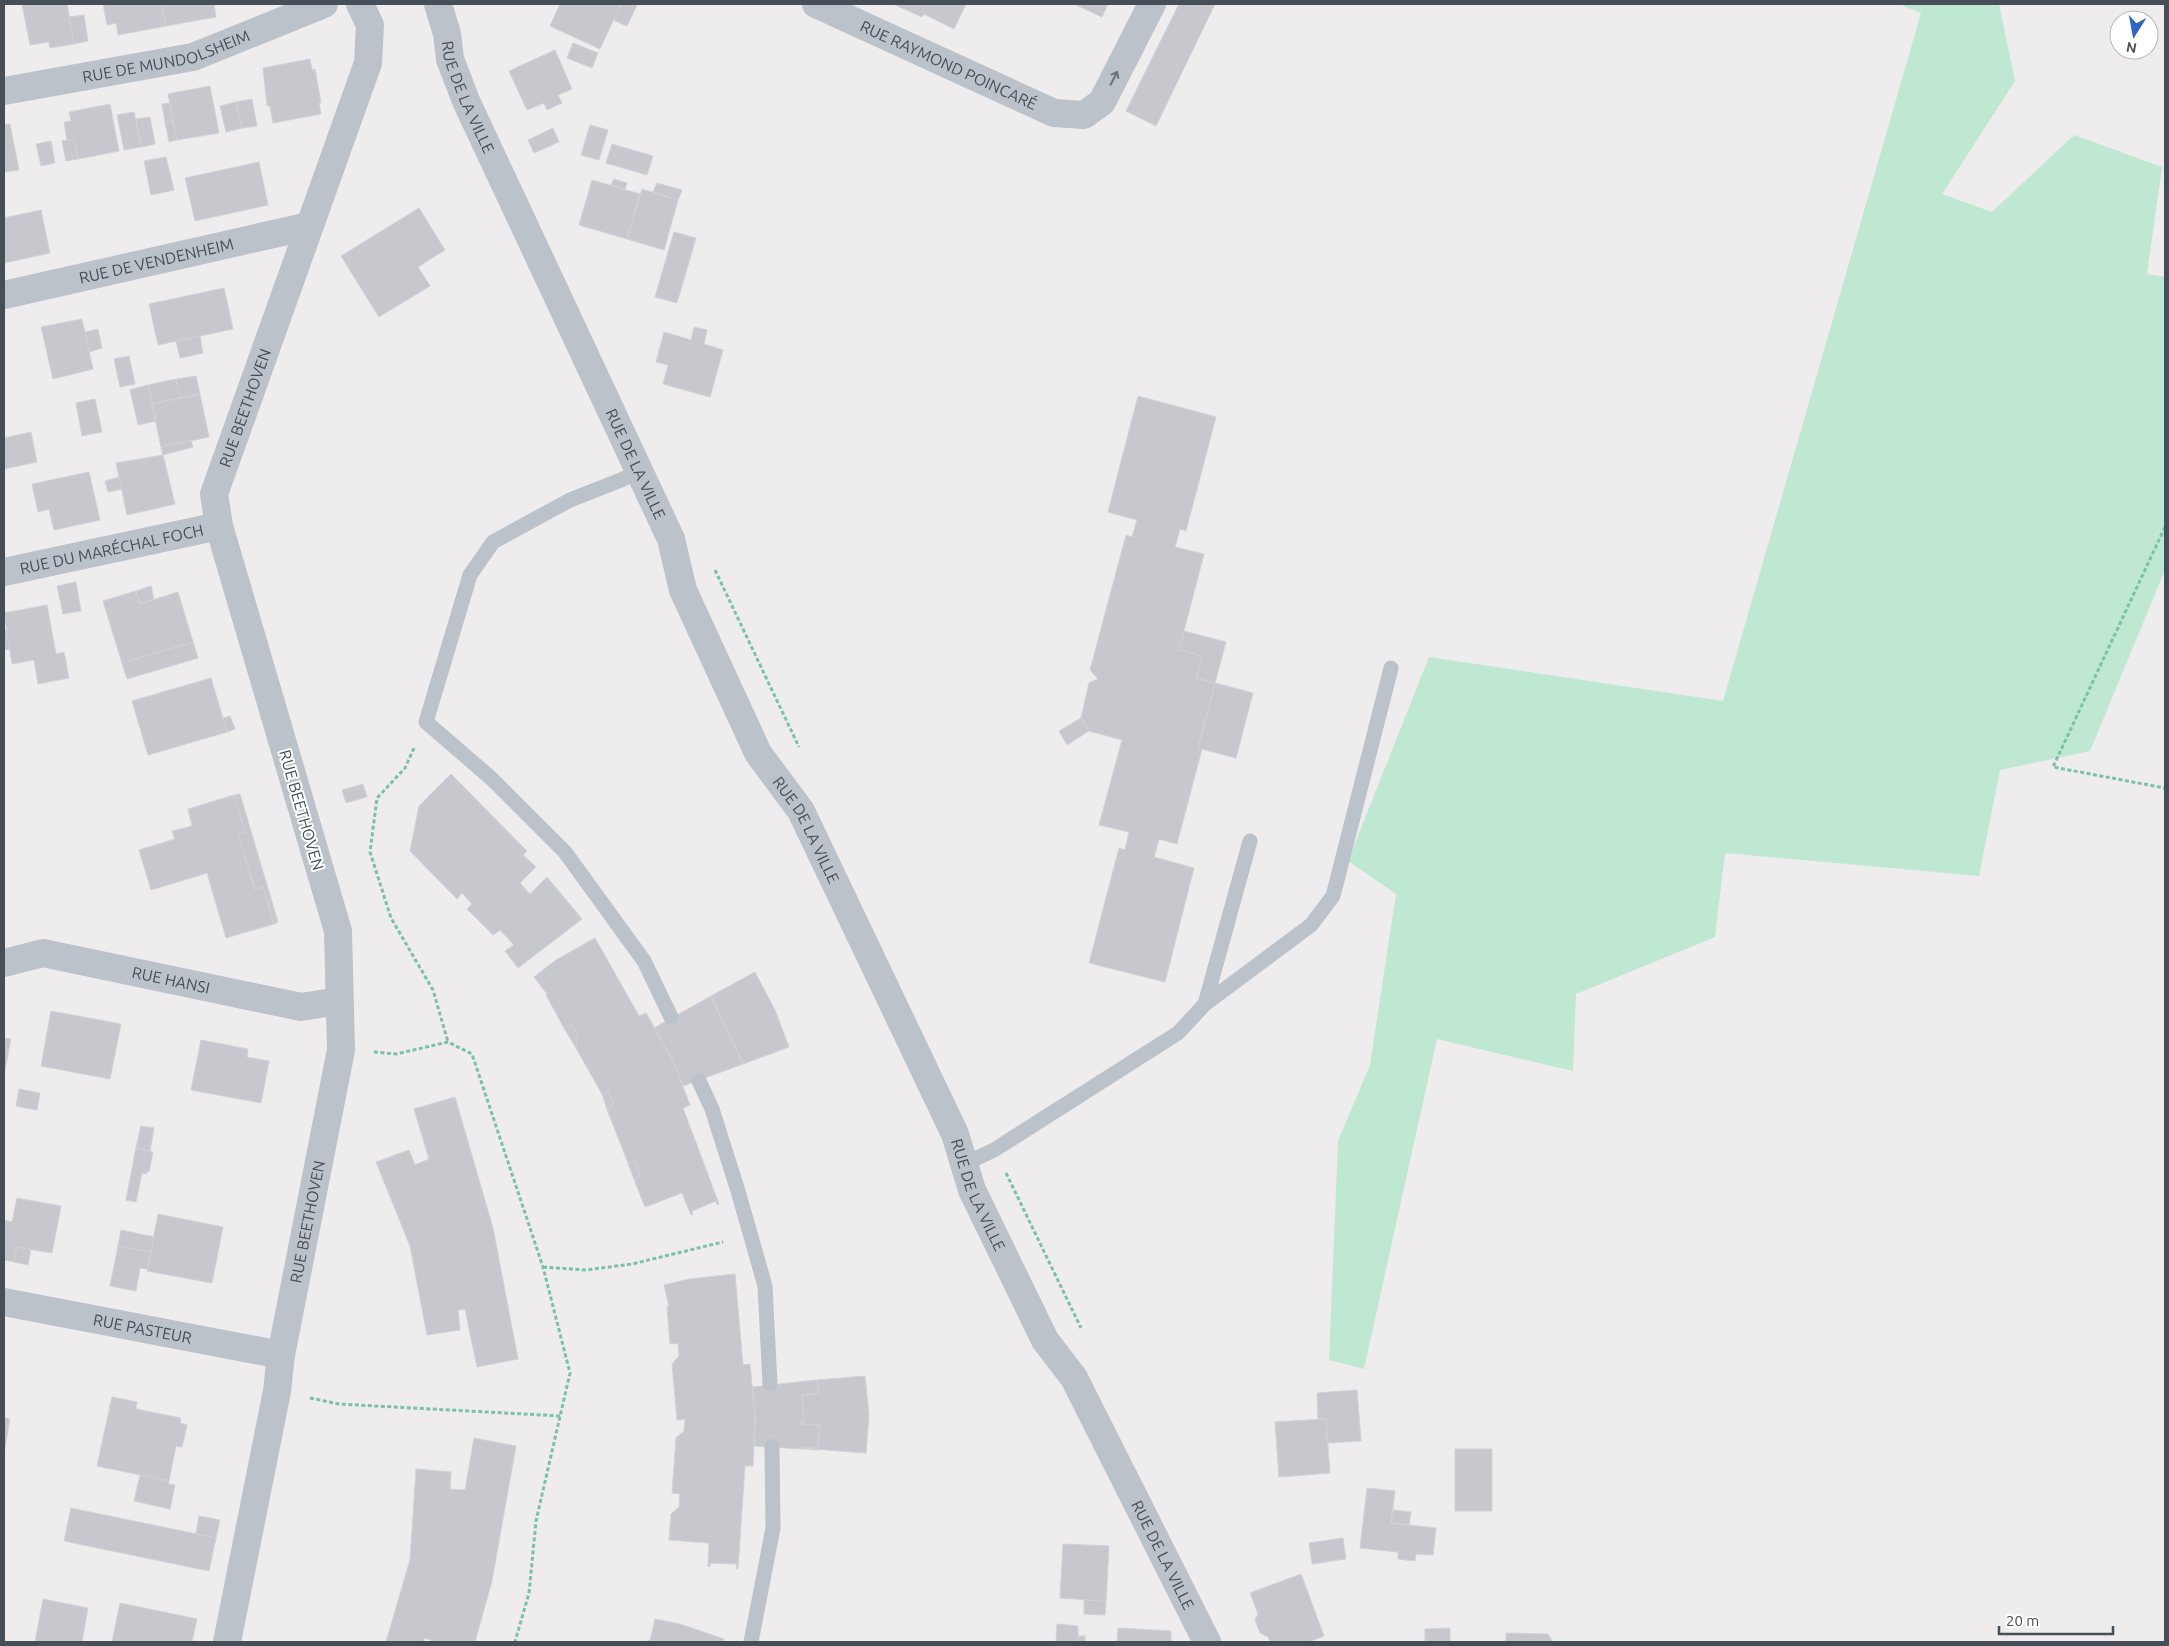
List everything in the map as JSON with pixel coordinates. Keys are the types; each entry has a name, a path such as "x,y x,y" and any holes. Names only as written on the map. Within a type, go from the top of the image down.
{"street":[{"name":"RUE DE MUNDOLSHEIM","path":"4,91 193,57 324,4"},
{"name":"RUE BEETHOVEN","path":"227,1642 277,1392 281,1355 341,1050 338,931 219,526 214,494 368,63 370,25 360,4"},
{"name":"RUE DE LA VILLE","path":"438,4 447,34 450,59 466,101 671,539 683,590 758,753 801,811 956,1134 972,1190 1045,1340 1074,1378 1207,1642"},
{"name":"RUE RAYMOND POINCARÉ","path":"816,4 1054,113 1084,115 1102,102 1152,4"},
{"name":"RUE DE VENDENHEIM","path":"4,295 309,226"},
{"name":"RUE DU MARÉCHAL FOCH","path":"4,572 219,526"},
{"name":"RUE HANSI","path":"4,963 43,953 301,1007 339,1001"},
{"name":"RUE PASTEUR","path":"4,1302 281,1355"}],"lane":[{"path":"639,471 570,500 493,542 470,575 426,722 492,779 565,852 644,961 671,1017"},
{"path":"964,1164 994,1150 1178,1033 1205,1004 1310,925 1333,896 1391,668"},
{"path":"1205,1004 1250,841"},
{"path":"699,1081 712,1109 765,1286 770,1384"},
{"path":"751,1642 773,1528 772,1447"}],"path":[{"path":"2165,527 2053,767 2165,788"},
{"path":"426,722 405,768 377,798 370,852 391,918 433,990 448,1042"},
{"path":"341,1050 396,1054 448,1042 472,1054 543,1267 570,1373 536,1521 529,1593 515,1642"},
{"path":"543,1267 586,1270 632,1264 751,1236"},
{"path":"277,1392 339,1404 561,1416"}],"green space":[{"path":"1899,4 1999,4 2015,81 1942,194 1992,212 2074,135 2162,167 2147,274 2165,277 2165,570 2090,751 2000,770 1979,876 1725,853 1715,937 1576,994 1573,1071 1437,1039 1364,1369 1329,1360 1338,1141 1370,1065 1396,894 1348,861 1429,657 1723,701 1921,13"}],"building":[{"path":"22,4 67,4 74,44 50,48 49,42 30,45"},
{"path":"103,4 161,4 166,26 118,35 116,23 107,25"},
{"path":"161,4 214,4 216,17 166,26"},
{"path":"560,4 621,4 600,49 550,26"},
{"path":"621,4 637,5 627,26 613,20"},
{"path":"893,4 966,4 954,29 924,14 922,17"},
{"path":"1074,4 1108,4 1102,17"},
{"path":"1179,4 1215,4 1156,126 1126,111"},
{"path":"84,15 88,41 74,44 69,17"},
{"path":"573,43 598,53 592,68 567,58"},
{"path":"555,50 572,89 558,95 562,103 547,110 544,103 527,110 509,71"},
{"path":"310,59 312,70 315,69 321,114 273,123 270,106 267,106 263,68"},
{"path":"210,86 219,133 177,140 168,94"},
{"path":"252,99 257,126 242,128 236,102"},
{"path":"236,102 242,128 226,132 220,106"},
{"path":"170,103 173,121 165,122 162,104"},
{"path":"110,104 119,151 78,159 74,139 67,140 64,122 71,121 69,112"},
{"path":"134,112 141,147 124,150 117,115"},
{"path":"150,117 155,144 141,147 136,119"},
{"path":"173,121 177,140 169,142 165,122"},
{"path":"10,124 19,170 4,172 4,125"},
{"path":"590,125 608,130 599,160 581,155"},
{"path":"553,128 559,142 534,153 528,140"},
{"path":"74,139 78,159 66,161 62,141"},
{"path":"51,141 55,163 41,166 36,144"},
{"path":"612,144 653,156 647,175 606,163"},
{"path":"166,157 174,190 151,195 144,161"},
{"path":"259,162 268,205 195,221 185,178"},
{"path":"614,179 627,183 625,189 611,185"},
{"path":"592,180 640,194 627,239 579,225"},
{"path":"657,183 682,190 678,200 653,192"},
{"path":"642,189 678,200 664,250 627,239"},
{"path":"419,208 445,250 418,267 430,286 379,317 341,256"},
{"path":"41,210 50,253 4,263 4,218"},
{"path":"674,232 696,238 677,303 655,297"},
{"path":"224,288 233,329 158,345 149,304"},
{"path":"82,319 93,369 53,379 41,327"},
{"path":"694,327 707,330 704,344 723,350 710,397 663,384 668,365 656,362 664,332 691,340"},
{"path":"98,329 102,348 89,352 85,332"},
{"path":"200,336 203,353 180,358 176,341"},
{"path":"129,356 135,384 120,387 114,359"},
{"path":"196,376 200,394 180,398 176,379"},
{"path":"176,379 180,398 152,404 148,385"},
{"path":"148,385 156,421 138,425 130,390"},
{"path":"200,394 209,437 161,447 152,404"},
{"path":"1138,396 1216,417 1186,531 1180,529 1175,547 1204,554 1179,650 1202,656 1196,678 1215,683 1198,748 1202,749 1177,844 1159,839 1154,857 1194,868 1165,982 1089,963 1119,848 1125,850 1129,832 1099,825 1122,740 1089,731 1081,718 1089,683 1098,679 1090,670 1126,535 1132,537 1137,520 1108,512"},
{"path":"95,399 102,432 82,436 76,403"},
{"path":"31,432 37,462 4,469 4,438"},
{"path":"191,440 193,447 163,455 161,447"},
{"path":"163,455 175,504 127,515 116,463"},
{"path":"89,472 100,520 54,530 49,509 38,512 32,484"},
{"path":"119,477 122,489 108,492 105,481"},
{"path":"76,582 81,611 63,614 57,586"},
{"path":"151,586 154,599 140,604 136,591"},
{"path":"136,591 140,604 178,592 193,642 122,663 103,601"},
{"path":"47,605 56,654 64,652 69,678 38,684 34,660 12,664 4,613"},
{"path":"4,629 6,629 10,649 4,650"},
{"path":"1184,631 1226,642 1215,683 1196,678 1202,656 1179,650"},
{"path":"193,642 198,658 127,679 122,663"},
{"path":"211,678 227,732 148,755 132,701"},
{"path":"1215,683 1253,693 1236,758 1198,748"},
{"path":"230,716 235,729 227,732 223,718"},
{"path":"1081,718 1089,731 1067,745 1059,731"},
{"path":"451,774 527,851 523,855 536,867 520,883 530,894 547,877 582,919 518,968 505,951 514,945 500,930 493,935 467,909 472,904 462,893 457,899 410,851 419,806"},
{"path":"363,784 367,797 346,803 342,790"},
{"path":"240,794 278,922 274,924 263,887 255,890 238,834 245,833 234,795"},
{"path":"234,795 245,833 238,834 255,890 263,887 274,924 226,938 207,873 151,890 139,850 175,839 172,831 192,826 188,809"},
{"path":"595,938 639,1016 646,1013 673,1061 690,1105 683,1108 719,1204 717,1205 716,1201 692,1211 693,1214 691,1215 682,1193 645,1207 635,1182 640,1173 635,1161 628,1163 608,1112 613,1102 608,1091 602,1094 576,1048 578,1035 571,1024 564,1028 547,994 534,977 556,960"},
{"path":"755,972 775,1010 789,1047 743,1064 711,996"},
{"path":"711,996 743,1064 683,1086 673,1061 654,1028"},
{"path":"51,1011 121,1024 110,1079 41,1066"},
{"path":"571,1024 578,1035 576,1048 564,1028"},
{"path":"4,1038 11,1039 4,1075"},
{"path":"201,1040 248,1049 247,1057 269,1061 261,1103 191,1090"},
{"path":"19,1089 40,1093 37,1110 16,1106"},
{"path":"608,1091 613,1102 608,1112 602,1094"},
{"path":"455,1097 493,1228 518,1359 477,1367 465,1309 458,1310 460,1330 427,1335 410,1246 376,1162 409,1150 415,1165 429,1159 414,1109"},
{"path":"141,1126 154,1128 150,1151 136,1148"},
{"path":"136,1148 153,1152 149,1172 147,1171 147,1174 142,1173 136,1202 126,1200"},
{"path":"635,1161 640,1173 635,1182 628,1163"},
{"path":"17,1198 61,1206 52,1253 17,1247 14,1262 4,1260 4,1220 12,1222"},
{"path":"158,1214 223,1227 212,1283 147,1271"},
{"path":"121,1230 154,1237 151,1252 118,1246"},
{"path":"118,1246 151,1252 147,1269 140,1268 136,1291 110,1286"},
{"path":"17,1247 31,1249 28,1265 14,1262"},
{"path":"735,1274 743,1365 750,1364 755,1417 753,1466 745,1466 738,1568 736,1569 737,1564 710,1563 710,1567 708,1566 709,1543 669,1540 671,1514 679,1507 680,1494 672,1493 676,1438 684,1431 685,1419 677,1420 672,1364 679,1356 678,1343 670,1344 667,1307 669,1306 664,1285 689,1279"},
{"path":"865,1376 869,1415 866,1453 801,1448 818,1448 820,1425 798,1424 804,1422 802,1395 819,1393 817,1380"},
{"path":"817,1380 819,1393 802,1395 804,1422 798,1424 820,1425 818,1448 801,1448 818,1450 754,1446 755,1417 752,1387"},
{"path":"1357,1390 1361,1441 1327,1443 1326,1419 1318,1419 1317,1393"},
{"path":"112,1397 137,1402 136,1409 181,1418 180,1423 187,1425 182,1447 176,1446 169,1481 97,1466"},
{"path":"4,1418 10,1419 4,1453"},
{"path":"1326,1419 1330,1473 1279,1477 1275,1422"},
{"path":"474,1438 516,1446 492,1581 475,1642 430,1642 431,1640 424,1638 423,1642 386,1642 410,1560 416,1469 451,1472 450,1489 465,1490"},
{"path":"1455,1449 1492,1449 1492,1511 1455,1511"},
{"path":"140,1475 169,1481 168,1484 175,1485 170,1509 134,1501"},
{"path":"1367,1488 1395,1491 1391,1523 1436,1528 1433,1555 1416,1554 1415,1561 1398,1559 1398,1552 1360,1548"},
{"path":"71,1508 216,1538 209,1571 64,1541"},
{"path":"1393,1510 1411,1512 1409,1525 1391,1523"},
{"path":"199,1516 220,1520 216,1538 196,1534"},
{"path":"1343,1538 1346,1559 1312,1564 1309,1543"},
{"path":"1063,1544 1109,1546 1106,1601 1060,1598"},
{"path":"1301,1574 1324,1636 1308,1642 1270,1642 1268,1637 1260,1633 1255,1620 1258,1614 1250,1593"},
{"path":"43,1599 88,1608 82,1642 35,1642"},
{"path":"1084,1600 1106,1601 1105,1615 1084,1614"},
{"path":"120,1603 197,1619 192,1642 112,1642"},
{"path":"655,1619 680,1624 724,1639 723,1642 647,1642 648,1640 650,1641"},
{"path":"1057,1624 1078,1626 1078,1642 1056,1642"},
{"path":"1118,1628 1171,1631 1171,1642 1117,1642"},
{"path":"1450,1628 1450,1642 1425,1642 1425,1629"},
{"path":"1506,1633 1548,1634 1553,1642 1506,1642"},
{"path":"1078,1636 1085,1636 1085,1642 1078,1642"}]}
